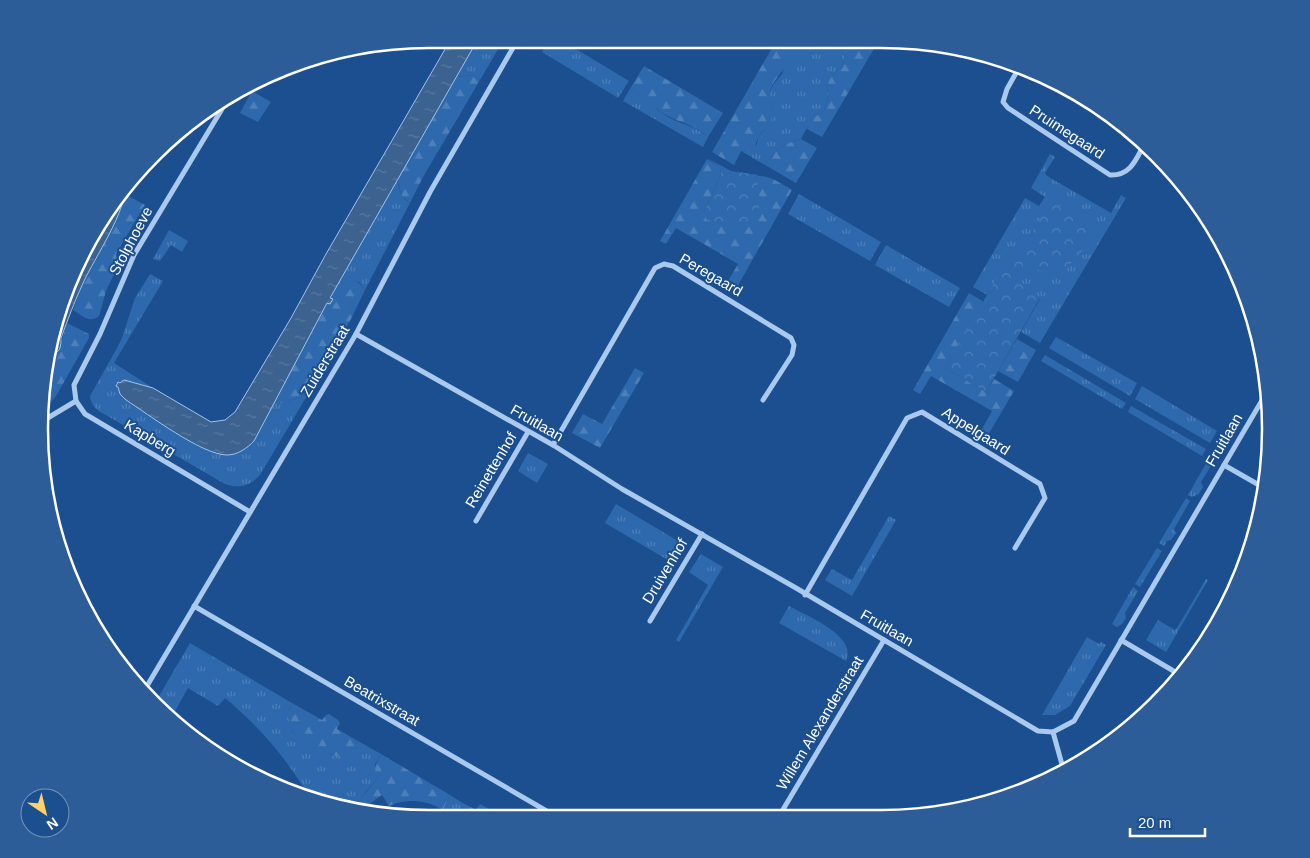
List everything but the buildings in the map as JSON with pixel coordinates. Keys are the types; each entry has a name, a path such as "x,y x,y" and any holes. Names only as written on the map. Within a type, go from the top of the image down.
{"street":[{"name":"Zuiderstraat","path":"147,686 356,334 430,192 513,48"},
{"name":"Pruimegaard","path":"1016,73 1006,89 1003,102 1008,108 1110,175 1118,175 1129,170 1141,150"},
{"name":"Stolphoeve","path":"76,402 74,385 100,334 134,255 222,109"},
{"name":"Peregaard","path":"553,445 655,268 664,264 673,266 791,338 794,345 792,354 763,400"},
{"name":"Fruitlaan","path":"356,334 553,445 622,489 884,640 1038,732 1052,732 1074,721 1262,401"},
{"path":"48,418 76,402"},
{"name":"Kapberg","path":"76,402 85,414 250,512"},
{"name":"Appelgaard","path":"805,595 907,418 922,412 1040,484 1045,498 1015,548"},
{"name":"Reinettenhof","path":"476,520 528,432"},
{"path":"1224,465 1258,484"},
{"name":"Druivenhof","path":"650,620 702,534"},
{"name":"Beatrixstraat","path":"194,606 545,810"},
{"name":"Willem Alexanderstraat","path":"783,810 884,640"},
{"path":"1121,640 1175,672"},
{"path":"1052,732 1062,764"}],"green space":[{"path":"473,48 499,48 480,80 472,75 456,77"},
{"path":"544,48 574,48 629,81 618,98 542,52"},
{"path":"772,48 793,48 789,60 770,91 771,121 758,138 754,151 751,153 741,151 734,165 712,152"},
{"path":"792,48 839,48 844,56 842,66 828,84 828,96 824,111 810,123 801,139 780,148 765,165 741,151 751,153 757,144 758,137 764,130 772,113 769,96 773,85 782,74"},
{"path":"874,48 822,137 807,129 807,126 824,111 828,96 828,84 844,61 844,56 840,49"},
{"path":"644,66 723,113 708,137 661,112 631,87"},
{"path":"472,75 480,80 423,177 410,203 402,196 397,179 456,77"},
{"path":"631,87 663,114 697,129 708,137 703,147 623,101"},
{"path":"252,91 271,102 258,122 240,113"},
{"path":"801,139 817,148 796,183 765,165 780,148"},
{"path":"1050,154 1055,157 1045,173 1047,176 1111,213 1121,195 1126,198 1040,343 1021,332 1040,299 1000,274 987,295 973,287 1025,198 1039,206 1045,197 1031,188"},
{"path":"707,158 731,171 759,175 757,180 759,207 752,220 737,225 729,225 706,219 705,210 721,174 720,167"},
{"path":"707,159 720,167 721,174 705,210 759,207 756,184 757,176 771,178 792,190 737,287 728,281 738,264 676,228 666,244 660,241"},
{"path":"397,179 402,196 410,203 365,290 359,282 341,278"},
{"path":"799,194 881,242 870,261 788,214"},
{"path":"127,195 145,205 116,254 118,266 106,291 99,316 89,319 73,310 83,282 112,227 121,204"},
{"path":"1045,197 1061,207 1081,212 1091,225 1092,234 1081,253 1063,269 1049,272 1030,269 1024,275 1022,282 1024,288 1040,298 986,392 945,368 1001,271 1015,258 1035,228 1042,212 1039,207"},
{"path":"169,230 188,241 182,252 171,245 160,261 153,259"},
{"path":"886,245 960,288 949,307 875,265"},
{"path":"150,274 163,281 114,363 153,388 124,380 118,387 126,400 199,447 242,451 254,441 275,400 282,404 303,396 311,389 260,475 244,486 225,484 101,412 91,402 90,396 122,338 135,298"},
{"path":"341,278 355,281 365,290 351,319 311,389 303,396 282,404 275,400 327,303 332,299 330,298"},
{"path":"969,293 984,302 945,368 986,392 994,379 1014,391 988,435 981,431 992,411 931,376 920,394 913,390"},
{"path":"67,323 89,334 89,338 56,396 48,404 55,355 58,352"},
{"path":"1056,337 1137,383 1130,396 1049,348"},
{"path":"1017,339 1036,350 1018,382 998,371"},
{"path":"1045,355 1126,403 1122,409 1041,361"},
{"path":"635,368 644,373 600,448 572,433 583,414 602,424"},
{"path":"1142,386 1217,431 1210,443 1135,399"},
{"path":"1131,406 1206,449 1202,456 1128,412"},
{"path":"528,453 548,464 537,483 518,471"},
{"path":"1212,453 1217,456 1201,482 1203,487 1199,494 1192,497 1188,495"},
{"path":"1186,498 1190,501 1174,529 1176,533 1164,546 1159,543"},
{"path":"616,504 683,544 673,563 605,523"},
{"path":"889,516 896,520 852,596 825,580 832,569 852,580"},
{"path":"1157,548 1162,551 1140,587 1135,584"},
{"path":"701,554 723,567 679,642 676,640 708,585 689,572"},
{"path":"1206,579 1208,580 1166,652 1146,640 1158,620 1175,630 1177,628"},
{"path":"1133,587 1138,591 1125,613 1126,618 1117,627 1112,624"},
{"path":"789,606 818,621 838,635 845,643 848,652 846,661 779,623"},
{"path":"1087,637 1099,644 1101,642 1106,645 1070,706 1055,715 1042,715"},
{"path":"190,643 292,703 289,710 292,731 300,739 331,755 347,758 358,741 381,754 375,764 377,778 360,804 330,798 306,790 272,744 225,698 218,706 188,688 174,713 158,698"},
{"path":"292,703 322,720 329,714 338,720 340,723 337,729 358,741 347,759 314,748 295,735 290,726 288,715"},
{"path":"381,754 450,795 443,810 430,804 416,801 396,803 389,806 382,795 368,805 359,804 377,778 375,771"},
{"path":"450,795 461,802 463,810 443,810"},
{"path":"461,802 476,810 463,810"},
{"path":"480,804 488,810 476,810"}],"water":[{"path":"446,48 473,48 330,298 333,299 330,304 327,303 254,441 245,449 235,454 216,453 190,441 161,424 120,394 116,386 118,382 120,383 124,380 153,388 211,422 225,420 235,412 291,318"},
{"path":"122,202 116,220 78,295 61,338 58,352 55,354 60,330 77,283 99,238"}]}
